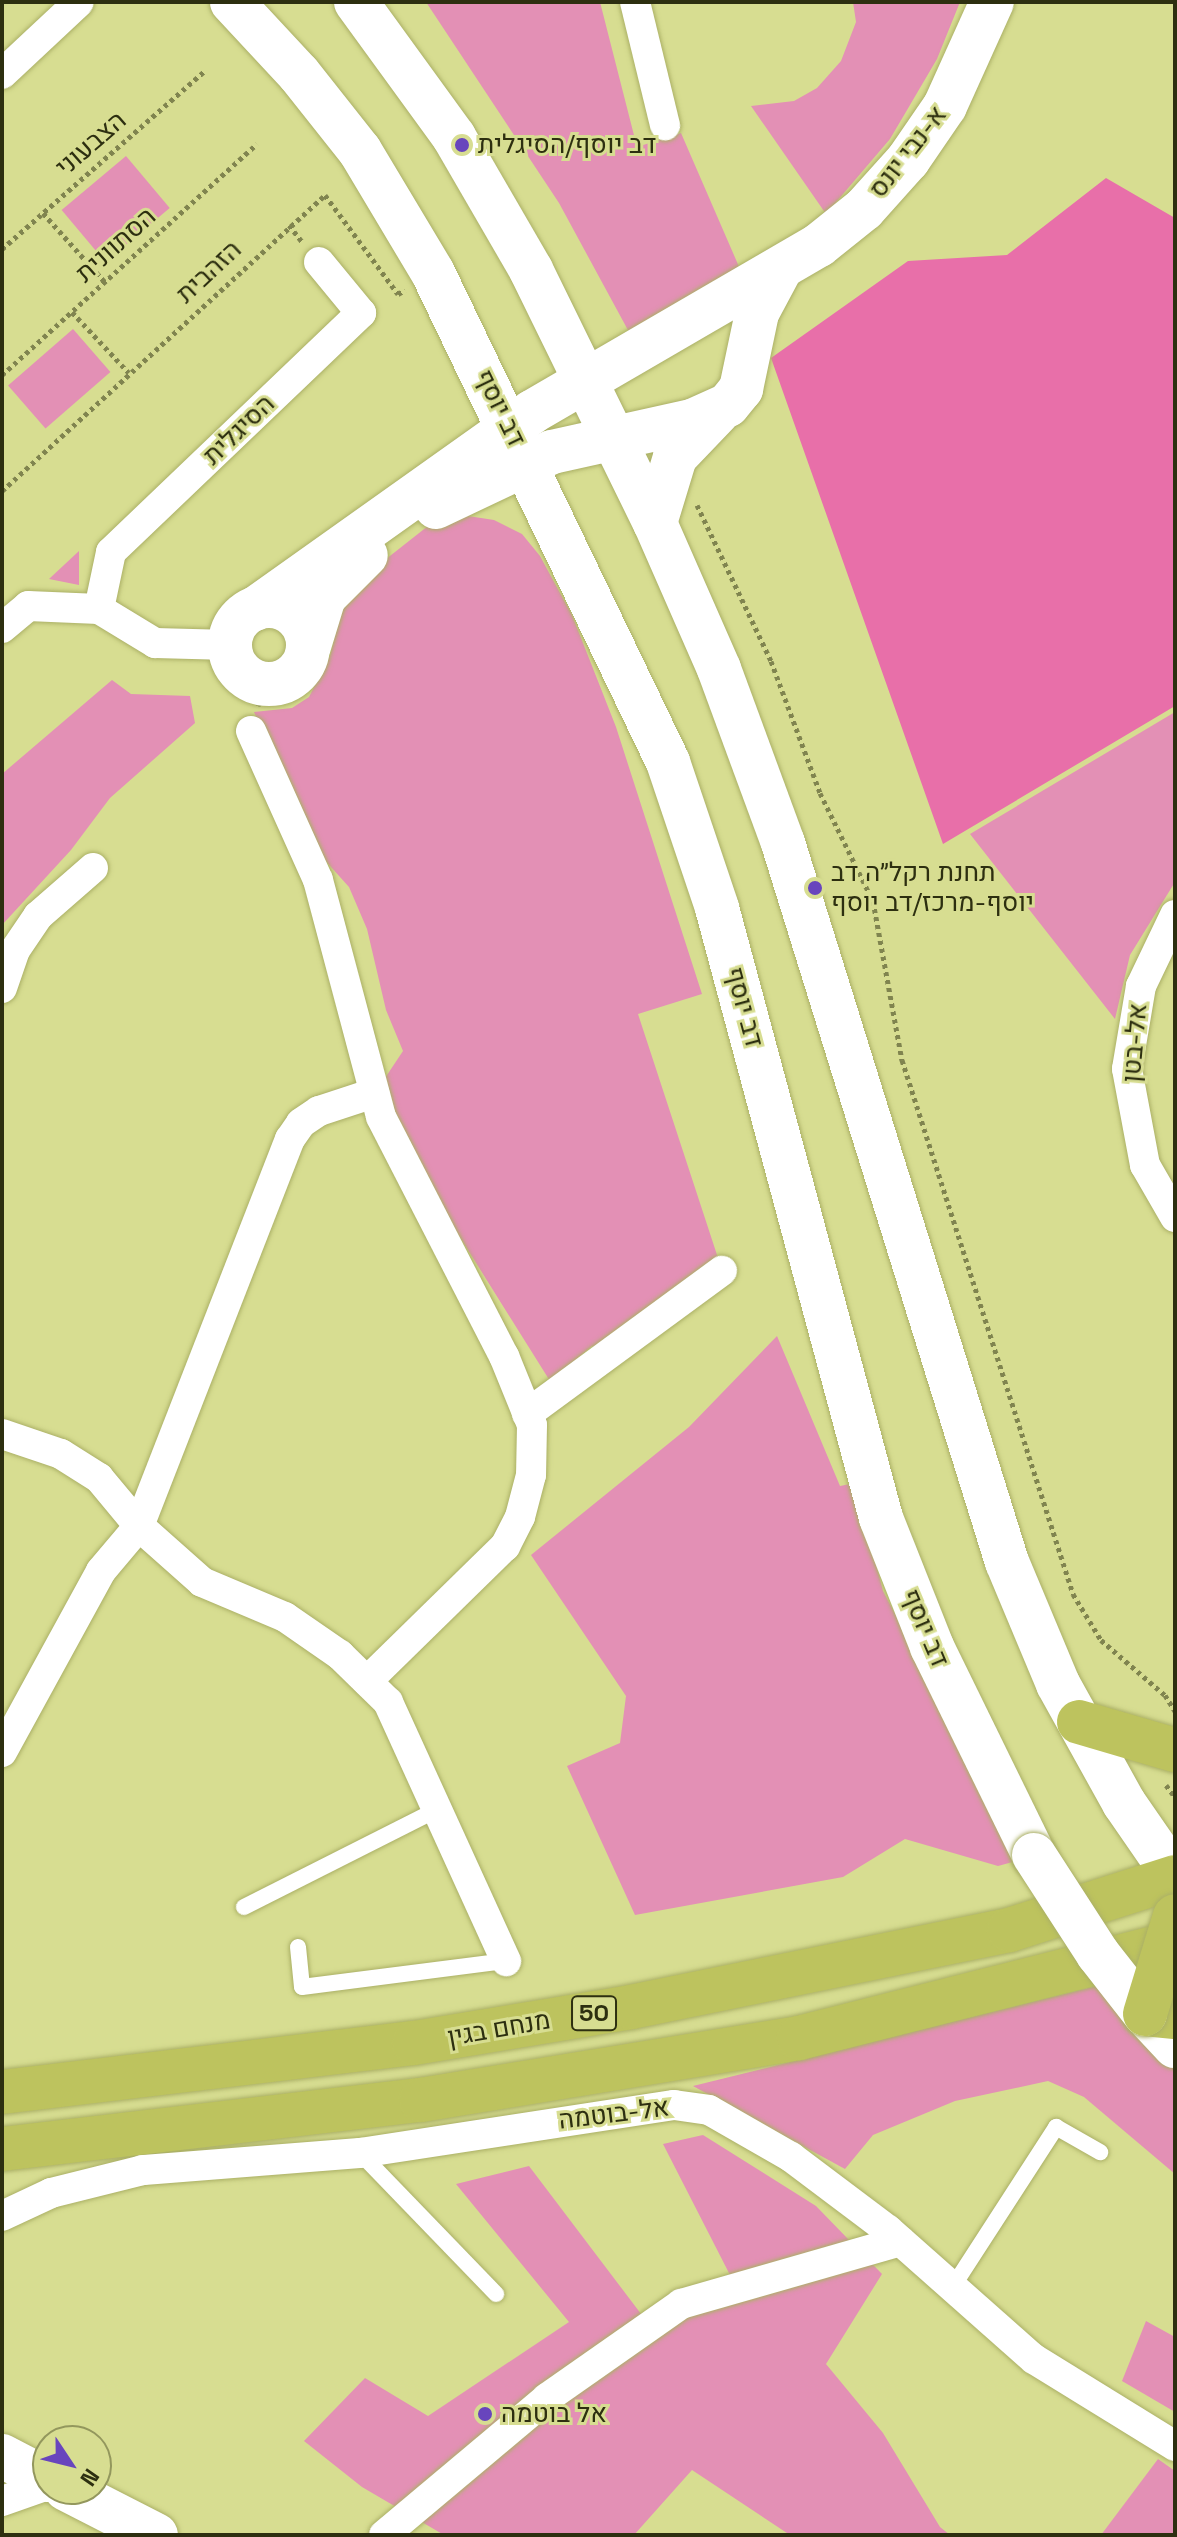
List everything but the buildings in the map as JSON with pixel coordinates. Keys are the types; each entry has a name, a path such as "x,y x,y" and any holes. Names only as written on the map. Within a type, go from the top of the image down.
{"highway":[{"path":"1079,1722 1170,1767"},
{"name":"מנחם בגין","path":"2,2092 414,2043 631,2007 1009,1930 1175,1877"},
{"path":"1160,2015 1175,1916"},
{"name":"50","path":"2,2149 421,2100 799,2038 1175,1943"}],"main road":[{"name":"דב יוסף","path":"232,2 299,74 360,151 433,273 668,762 717,908 881,1518 932,1647 1034,1855 1098,1954 1160,2015 1175,2046"},
{"path":"356,2 454,137 531,270 655,523 725,683 773,813 1007,1562 1079,1722 1124,1803 1175,1877"},
{"name":"א-נבי יונס","path":"517,445 586,380 781,268 864,209 908,160 945,106 992,2"},
{"name":"א-נבי יונס","path":"673,462 689,438 741,389 757,313 781,268"},
{"path":"694,318 728,334 746,361"},
{"path":"517,445 340,576 324,597 309,646 295,675 265,684 240,671 230,645 240,620 517,445 613,435 718,412"},
{"path":"655,523 673,462"},
{"path":"446,500 515,505 555,522"},
{"path":"255,609 277,607 296,616 309,646"},
{"path":"2,2456 32,2473"},
{"path":"97,2505 156,2535"}],"street":[{"path":"2,74 79,2"},
{"path":"635,2 665,125"},
{"name":"הסיגלית","path":"99,609 111,552 361,313 319,262"},
{"path":"2,628 28,606 99,609 118,626 155,643 230,645"},
{"path":"251,731 318,880 381,1117 449,1245 532,1425 531,1475 520,1517 505,1546 367,1681"},
{"path":"2,988 15,950 38,916 93,868"},
{"name":"אל-בטן","path":"1175,915 1141,986 1127,1069 1145,1165 1175,1217"},
{"path":"2,1752 101,1571 139,1526 290,1139 319,1111 374,1093"},
{"path":"527,1414 722,1271"},
{"path":"2,1434 61,1454 99,1478 139,1526 202,1582 285,1617 367,1681 388,1702 506,1961"},
{"name":"אל-בוטמה","path":"2,2216 51,2193 143,2170 360,2153 674,2105 709,2110 791,2157 900,2241 1034,2359 1175,2446"},
{"path":"384,2535 547,2398 681,2304 900,2241"},
{"path":"2,2501 32,2489"}],"lane":[{"path":"244,1907 438,1809"},
{"path":"298,1947 302,1987 506,1961"},
{"path":"952,2288 1056,2127 1100,2152"},
{"path":"360,2153 496,2294"}],"path":[{"name":"הצבעוני","path":"2,249 206,70"},
{"name":"הסתוונית","path":"2,375 257,144"},
{"name":"הזהבית","path":"2,491 325,195 398,294 433,273"},
{"path":"43,213 105,282"},
{"path":"72,312 129,373"},
{"path":"673,462 684,470 771,661 820,793 873,901 902,1060 1073,1594 1101,1640 1165,1695 1175,1711"},
{"path":"1170,1767 1175,1797"}],"shaded area":[{"path":"426,2 600,2 637,147 681,133 740,269 629,332 559,203"},
{"path":"853,2 960,2 937,59 890,139 826,214 751,106 794,101 817,88 841,61 856,22"},
{"path":"126,156 170,208 105,262 62,210"},
{"path":"1106,178 1175,218 1175,706 943,844 771,358 908,261 1007,255"},
{"path":"73,329 110,372 45,428 8,385"},
{"path":"468,516 494,520 522,534 540,556 572,615 616,727 702,994 638,1014 719,1261 601,1356 592,1346 550,1381 441,1207 381,1084 403,1051 386,1010 367,929 349,887 313,847 254,712 292,708 309,697 330,656 343,604 362,578 428,526"},
{"path":"79,551 79,585 49,579"},
{"path":"112,680 131,694 190,696 195,723 110,798 71,850 2,925 2,774"},
{"path":"1175,712 1175,882 1130,955 1115,1019 970,834"},
{"path":"777,1336 840,1486 855,1483 883,1591 1023,1859 998,1866 905,1839 843,1877 635,1915 567,1766 620,1743 626,1696 531,1555 689,1427"},
{"path":"1105,1984 1175,2065 1175,2174 1084,2097 1048,2081 955,2101 873,2135 845,2169 693,2086"},
{"path":"703,2135 816,2206 882,2274 826,2364 883,2433 940,2527 950,2535 790,2535 692,2470 634,2535 444,2535 362,2487 304,2441 365,2378 428,2416 569,2322 456,2184 529,2166 657,2335 730,2275 663,2144"},
{"path":"1146,2321 1175,2337 1175,2412 1122,2381"},
{"path":"1158,2459 1175,2471 1175,2535 1101,2535"}],"place":[{"name":"דב יוסף/הסיגלית","path":"462,145"},
{"name":"תחנת רקל״ה דב יוסף-מרכז/דב יוסף","path":"815,888"},
{"name":"אל בוטמה","path":"485,2414"}]}
